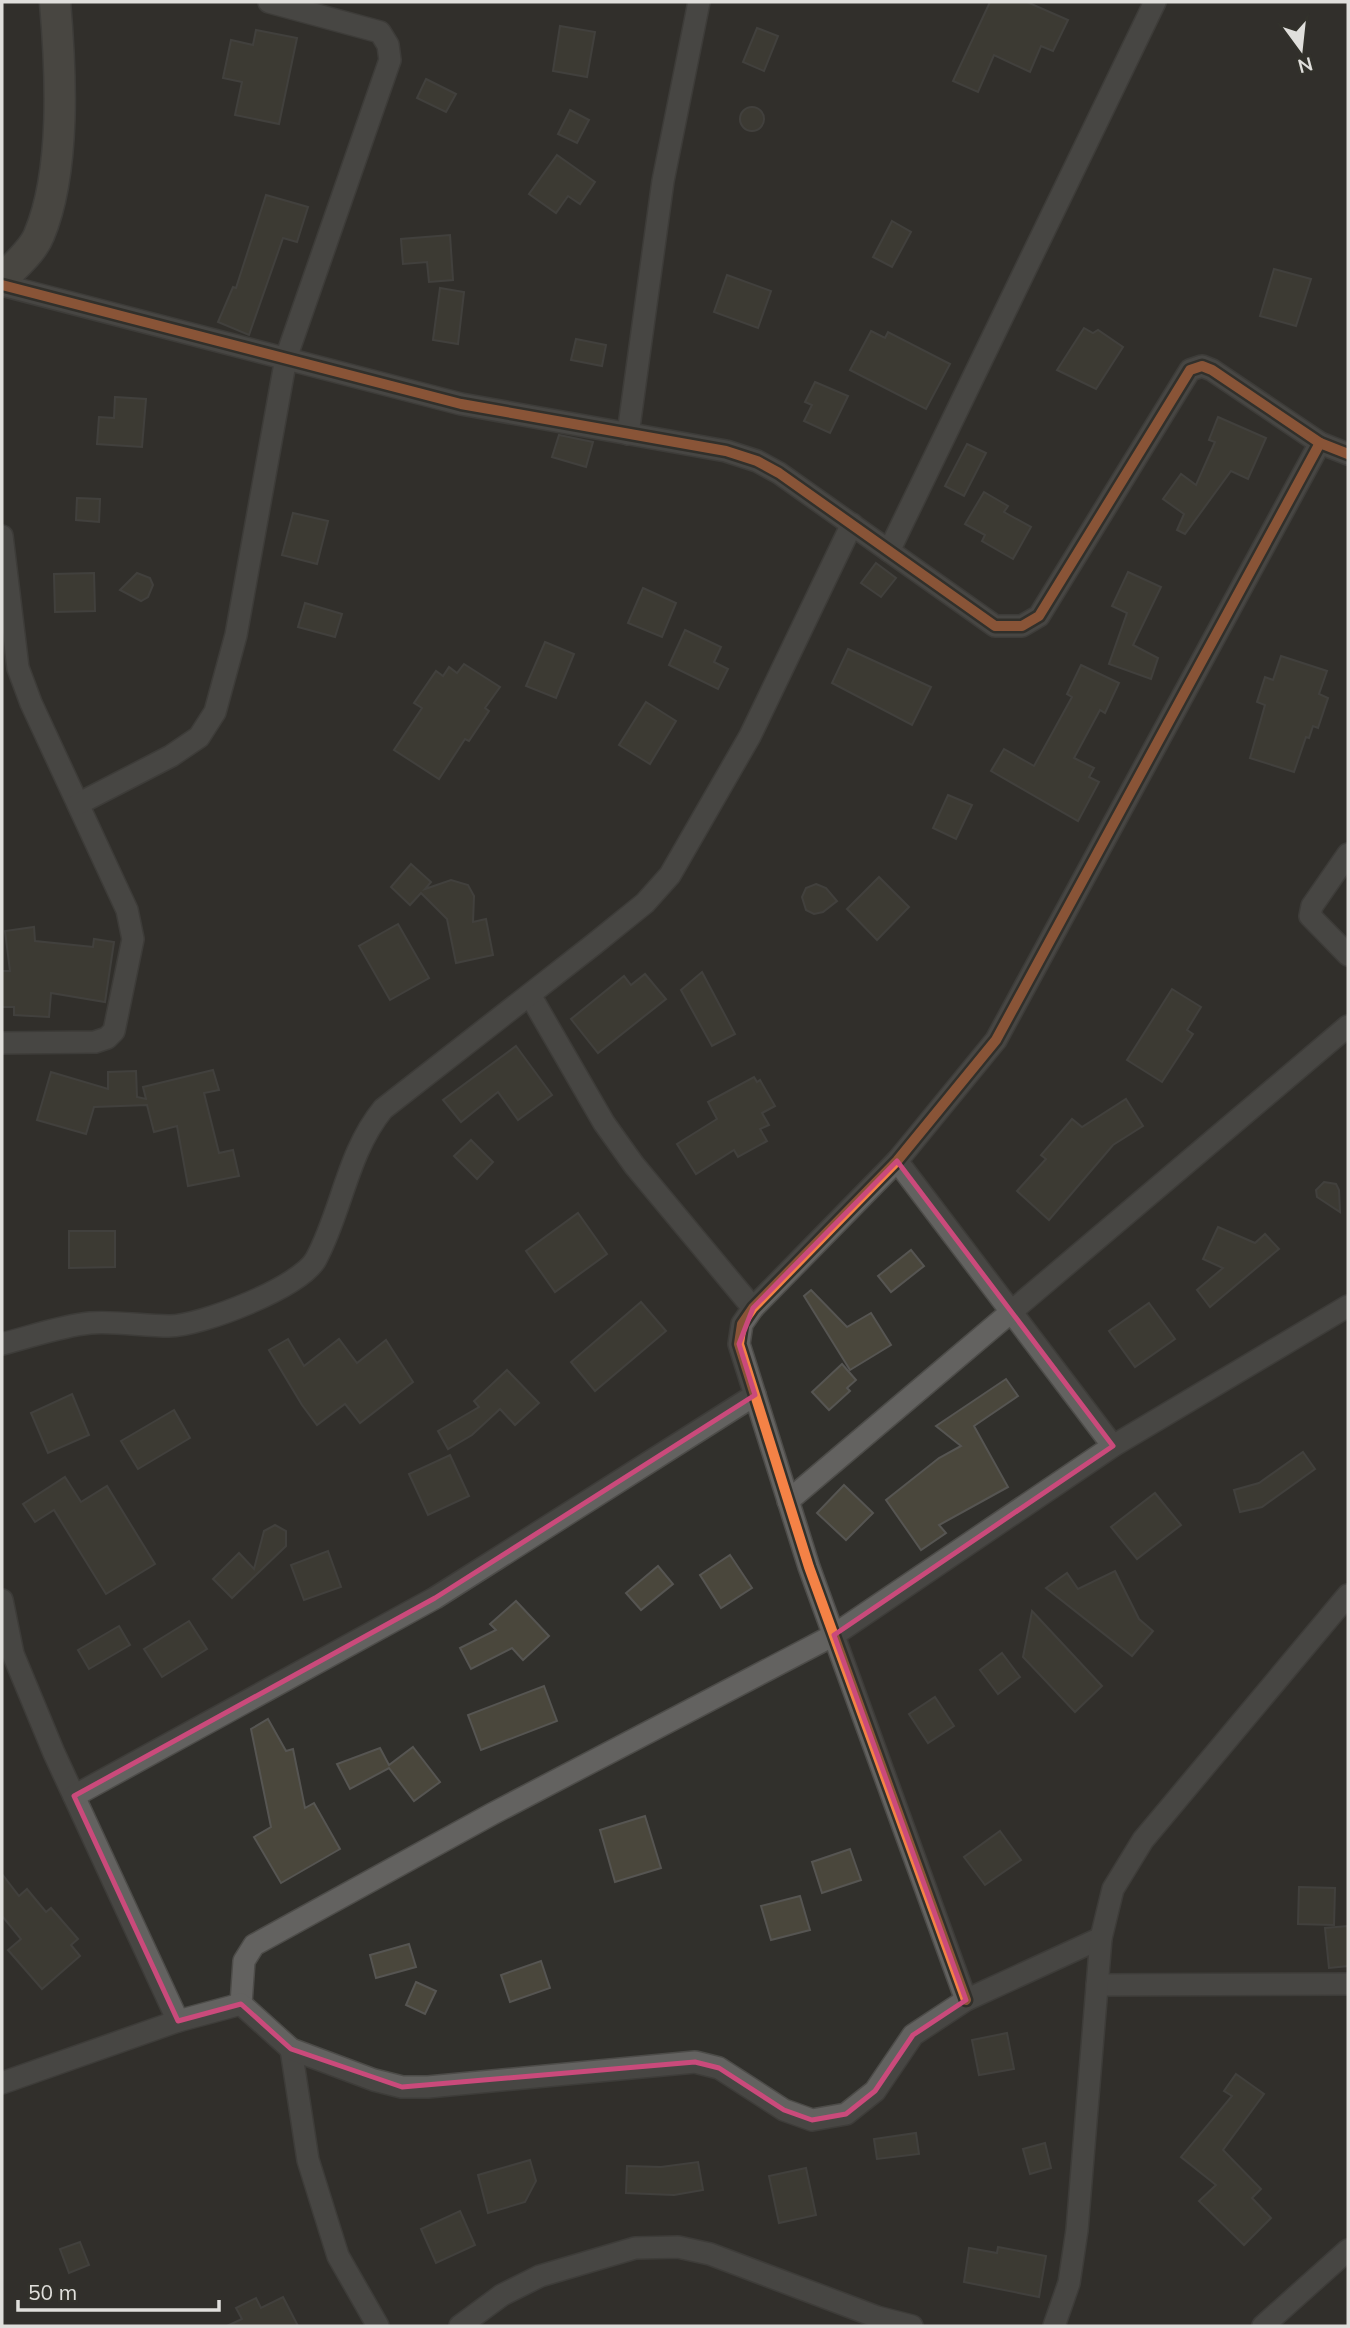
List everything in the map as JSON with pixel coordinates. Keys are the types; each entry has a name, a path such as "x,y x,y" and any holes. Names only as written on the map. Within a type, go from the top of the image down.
{"street":[{"path":"55,2 58,36 57,145 50,194 39,238 2,283 461,404 726,451 757,461 779,472 995,626 1021,626 1039,616 1190,370 1202,366 1212,370 1320,443 1348,453"},
{"path":"78,804 171,756 199,737 215,712 236,635 286,358 390,60 388,44 380,32 269,2"},
{"path":"628,434 663,181 699,2"},
{"path":"889,551 1155,2"},
{"path":"966,2000 788,1501 739,1344 742,1324 753,1308 897,1161 996,1040 1320,443"},
{"path":"2,1345 90,1323 169,1326 190,1323 280,1290 301,1277 316,1261 370,1126 383,1110 645,903 670,875 750,736 852,524"},
{"path":"2,536 10,670 31,703 127,910 133,939 114,1031 107,1038 95,1042 2,1043"},
{"path":"1348,854 1312,906 1310,916 1348,955"},
{"path":"530,995 604,1123 634,1165 753,1308"},
{"path":"788,1501 1011,1309 1348,1026"},
{"path":"897,1161 1113,1446"},
{"path":"241,2004 244,1961 254,1945 492,1814 834,1635 1113,1446 1348,1306"},
{"path":"74,1796 435,1598 755,1395"},
{"path":"1054,2326 1069,2283 1077,2230 1101,1938 1113,1889 1143,1840 1348,1595"},
{"path":"2,1600 13,1654 74,1796 178,2021"},
{"path":"241,2004 291,2049 401,2087 428,2087 695,2062 719,2068 785,2110 812,2120 846,2114 875,2091 913,2035 966,2000 1101,1938"},
{"path":"1097,1986 1348,1984"},
{"path":"2,2083 178,2021 241,2004"},
{"path":"291,2049 308,2160 338,2256 378,2326"},
{"path":"460,2326 502,2295 540,2276 635,2248 678,2247 710,2253 877,2316 912,2326"},
{"path":"1263,2326 1348,2250"}],"highlighted area":[{"path":"897,1161 1113,1446 834,1635 966,2000 913,2035 875,2091 846,2114 812,2120 784,2110 719,2068 695,2062 402,2087 291,2049 241,2004 178,2021 74,1796 435,1598 755,1395 739,1344 753,1308"}],"building":[{"path":"990,2 1027,2 1068,20 1053,51 1041,46 1030,72 994,55 978,92 953,81"},
{"path":"560,26 595,32 587,77 553,71"},
{"path":"757,28 778,36 764,71 743,62"},
{"path":"256,30 297,38 279,124 235,115 242,82 223,78 231,40 253,45"},
{"path":"426,79 456,94 446,112 417,98"},
{"path":"752,107 761,110 764,119 761,128 752,131 743,128 740,119 743,110"},
{"path":"570,110 589,120 577,143 558,134"},
{"path":"557,155 595,182 580,204 568,196 556,213 529,194"},
{"path":"266,195 308,207 297,242 283,238 249,335 218,322 233,287 236,288"},
{"path":"892,221 911,232 892,267 873,257"},
{"path":"450,235 453,280 429,282 427,262 403,264 401,239"},
{"path":"1274,269 1311,279 1296,326 1260,316"},
{"path":"727,275 771,291 758,328 714,312"},
{"path":"440,288 464,292 458,344 433,340"},
{"path":"1084,328 1093,333 1098,330 1123,347 1096,389 1057,370"},
{"path":"871,331 885,338 888,332 950,364 926,409 850,370"},
{"path":"576,339 606,345 602,366 571,360"},
{"path":"815,382 848,396 830,433 804,421 812,405 805,402"},
{"path":"115,397 146,399 142,447 97,444 99,417 114,418"},
{"path":"1218,417 1266,438 1248,479 1231,471 1185,534 1177,530 1184,514 1163,499 1181,474 1196,485 1215,442 1209,440"},
{"path":"559,435 593,442 586,467 552,457"},
{"path":"967,444 986,453 964,496 945,486"},
{"path":"984,492 1008,506 1004,512 1031,527 1013,559 982,541 985,535 965,524"},
{"path":"77,498 100,499 99,522 76,520"},
{"path":"293,513 328,521 317,564 282,555"},
{"path":"876,563 896,578 881,597 861,583"},
{"path":"1128,572 1161,587 1133,645 1158,658 1151,679 1109,664 1127,613 1112,606"},
{"path":"94,573 95,611 55,612 54,574"},
{"path":"137,573 150,578 153,585 148,597 141,601 120,590"},
{"path":"643,588 676,603 662,637 628,623"},
{"path":"305,603 342,614 335,637 298,627"},
{"path":"685,630 721,647 714,662 728,669 718,689 669,665"},
{"path":"545,642 574,654 556,698 526,686"},
{"path":"848,649 931,687 912,725 832,683"},
{"path":"1281,656 1327,671 1319,694 1328,698 1318,728 1313,726 1309,738 1306,737 1294,772 1250,758 1265,705 1257,702 1265,677 1273,680"},
{"path":"464,664 500,687 485,708 489,711 469,741 465,739 439,779 394,750 422,708 414,703 436,671 443,676 449,667 457,673"},
{"path":"1081,665 1119,683 1105,713 1100,710 1074,758 1094,768 1089,777 1099,782 1078,821 991,771 1004,749 1034,766 1072,697 1067,694"},
{"path":"646,702 676,721 650,764 619,745"},
{"path":"948,795 972,805 956,839 933,828"},
{"path":"411,864 431,882 425,889 451,880 468,885 474,896 473,922 486,919 493,955 456,963 447,919 421,893 410,905 391,887"},
{"path":"879,877 909,907 877,940 847,909"},
{"path":"816,884 826,888 837,901 823,912 814,914 806,910 802,897 806,888"},
{"path":"398,924 429,978 390,1000 359,946"},
{"path":"34,927 35,941 93,947 94,939 114,942 105,1002 51,993 49,1017 14,1015 14,1007 2,1007 2,971 10,971 5,931"},
{"path":"702,972 735,1034 712,1046 681,990"},
{"path":"645,974 666,999 598,1053 571,1019 624,976 631,985"},
{"path":"1172,989 1201,1007 1187,1030 1193,1034 1162,1082 1127,1060"},
{"path":"516,1046 552,1095 518,1120 498,1092 461,1122 443,1100"},
{"path":"213,1070 219,1090 204,1093 219,1153 233,1150 239,1176 188,1186 177,1126 154,1132 147,1105 94,1107 86,1134 37,1120 51,1072 108,1089 108,1072 136,1071 137,1097 146,1099 143,1087"},
{"path":"754,1077 757,1082 760,1080 775,1106 762,1113 769,1125 760,1129 767,1141 738,1157 734,1150 696,1174 677,1144 717,1119 708,1102"},
{"path":"1126,1099 1143,1126 1113,1145 1049,1220 1017,1191 1046,1159 1041,1155 1072,1119 1082,1127"},
{"path":"471,1140 493,1162 477,1179 454,1156"},
{"path":"1324,1182 1336,1184 1339,1190 1340,1212 1317,1197 1316,1190"},
{"path":"578,1213 607,1254 555,1292 526,1251"},
{"path":"1218,1227 1255,1243 1265,1234 1279,1249 1210,1307 1197,1290 1223,1268 1203,1259"},
{"path":"69,1231 115,1231 115,1267 69,1268"},
{"path":"911,1250 924,1266 891,1292 878,1276"},
{"path":"811,1290 847,1327 871,1313 891,1345 850,1370 804,1296"},
{"path":"641,1302 666,1331 595,1391 571,1362"},
{"path":"1149,1303 1175,1339 1135,1367 1109,1331"},
{"path":"288,1339 304,1366 339,1339 357,1363 386,1340 413,1382 360,1423 345,1404 317,1425 269,1350"},
{"path":"842,1364 856,1380 847,1388 850,1391 829,1410 812,1392"},
{"path":"507,1370 539,1403 515,1425 500,1409 472,1435 448,1449 438,1431 479,1407 474,1401"},
{"path":"1006,1379 1018,1396 974,1426 1008,1487 939,1525 946,1533 921,1550 886,1500 939,1458 961,1446 936,1426"},
{"path":"72,1394 89,1435 48,1453 31,1413"},
{"path":"174,1410 190,1438 138,1469 121,1441"},
{"path":"1303,1452 1315,1469 1262,1507 1240,1512 1234,1490 1259,1483"},
{"path":"450,1455 469,1496 428,1515 409,1474"},
{"path":"65,1477 81,1502 107,1486 155,1564 106,1594 54,1510 35,1522 23,1504"},
{"path":"844,1485 873,1513 846,1540 817,1513"},
{"path":"1155,1493 1181,1525 1137,1559 1111,1527"},
{"path":"275,1525 286,1531 286,1546 232,1598 213,1579 239,1553 254,1569 264,1531"},
{"path":"328,1551 341,1587 304,1600 291,1565"},
{"path":"730,1555 752,1588 721,1608 700,1575"},
{"path":"658,1566 673,1584 641,1610 626,1593"},
{"path":"1115,1571 1139,1619 1153,1631 1132,1656 1046,1588 1067,1573 1078,1589"},
{"path":"516,1601 549,1636 523,1660 512,1648 471,1669 460,1648 496,1630 490,1624"},
{"path":"1032,1611 1102,1686 1075,1712 1023,1657"},
{"path":"189,1621 207,1649 162,1677 144,1649"},
{"path":"119,1626 130,1645 89,1669 78,1650"},
{"path":"1002,1653 1020,1677 998,1694 980,1670"},
{"path":"544,1686 557,1721 481,1750 468,1715"},
{"path":"935,1697 954,1726 928,1743 909,1714"},
{"path":"268,1719 286,1751 293,1749 305,1808 314,1803 340,1849 281,1883 254,1837 271,1827 251,1729"},
{"path":"413,1747 440,1782 414,1801 389,1768 350,1789 337,1764 380,1748 389,1765"},
{"path":"645,1816 661,1868 615,1882 600,1830"},
{"path":"1000,1831 1021,1860 985,1885 964,1857"},
{"path":"850,1849 861,1880 822,1893 812,1862"},
{"path":"2,1874 19,1896 27,1889 46,1912 51,1908 78,1939 71,1945 80,1956 42,1989 8,1950 21,1939 2,1916"},
{"path":"1299,1887 1335,1888 1334,1925 1298,1924"},
{"path":"800,1896 810,1930 771,1940 761,1906"},
{"path":"1348,1926 1348,1966 1329,1968 1325,1928"},
{"path":"409,1944 416,1967 376,1978 370,1955"},
{"path":"541,1961 550,1988 510,2002 501,1975"},
{"path":"416,1982 436,1991 425,2014 406,2005"},
{"path":"1007,2033 1014,2069 979,2075 972,2040"},
{"path":"1236,2074 1264,2094 1223,2150 1261,2189 1252,2198 1271,2218 1244,2245 1199,2201 1216,2185 1181,2157 1232,2096 1224,2091"},
{"path":"916,2133 919,2154 877,2159 874,2139"},
{"path":"1045,2143 1051,2168 1030,2174 1023,2149"},
{"path":"530,2160 536,2181 525,2202 488,2213 478,2175"},
{"path":"698,2162 703,2190 674,2195 626,2193 627,2166 661,2167"},
{"path":"806,2168 816,2215 779,2223 769,2176"},
{"path":"460,2211 475,2245 436,2263 421,2229"},
{"path":"80,2242 89,2265 69,2273 60,2249"},
{"path":"998,2247 1046,2256 1039,2297 964,2282 969,2248 997,2253"},
{"path":"283,2297 298,2326 227,2326 242,2319 236,2308 256,2298 261,2308"}],"cycle path":[{"path":"2,285 461,404 726,451 757,461 779,473 995,626 1022,626 1039,616 1190,370 1202,366 1212,370 1320,443 1348,454"},
{"path":"966,2000 809,1567 739,1344 742,1324 753,1308 897,1161 996,1040 1320,443"}]}
